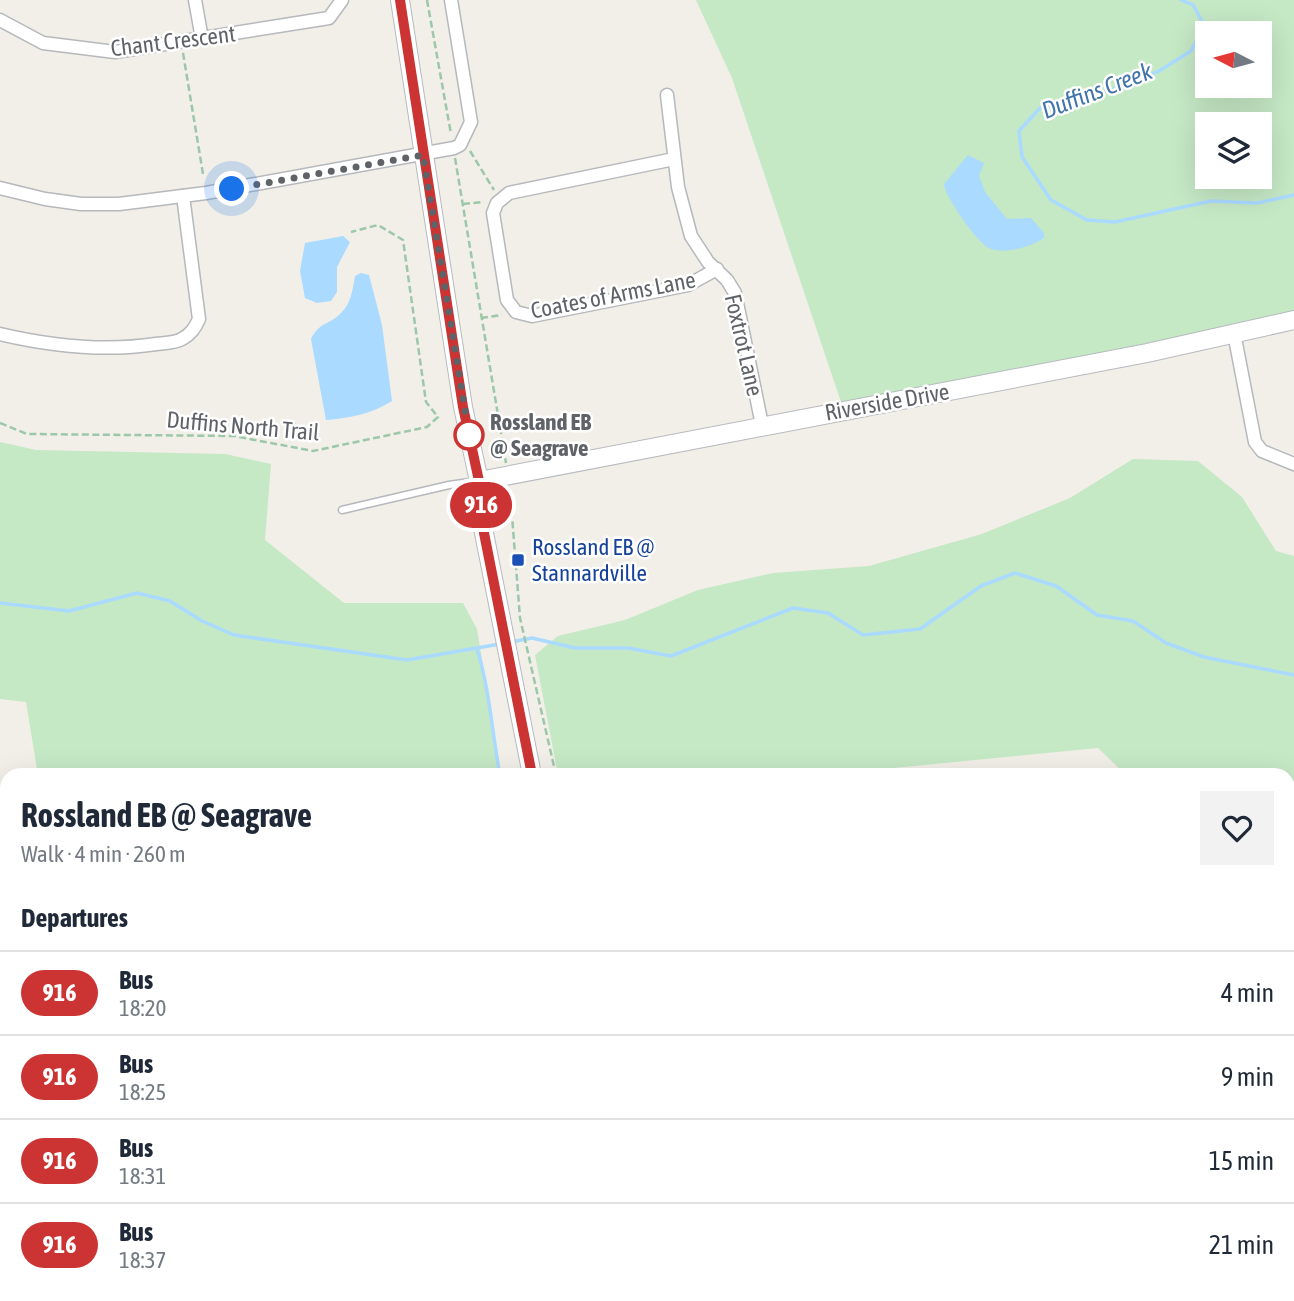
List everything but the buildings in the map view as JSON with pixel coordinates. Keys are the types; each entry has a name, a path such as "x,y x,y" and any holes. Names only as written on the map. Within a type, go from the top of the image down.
{"street":[{"path":"195,0 202,39"},
{"name":"Chant Crescent","path":"0,20 43,43 115,52 329,18 342,0"},
{"path":"400,0 463,407 479,481 484,533 531,768"},
{"path":"0,188 45,199 82,204 119,204 183,197 423,155 458,144 471,122 451,0"},
{"path":"500,200 509,193 674,159 667,95"},
{"name":"Coates of Arms Lane","path":"500,200 494,213 507,300 516,312 525,315 688,285 717,269 708,262 691,236 683,210 674,159"},
{"path":"0,334 40,343 80,347 143,346 180,341 193,332 200,319 183,197"},
{"name":"Foxtrot Lane","path":"717,269 735,293 762,425"},
{"name":"Riverside Drive","path":"479,481 1147,353 1294,320"},
{"path":"1234,333 1255,442 1262,451 1294,464"}],"lane":[{"path":"342,510 449,485 479,481"}],"path":[{"path":"427,0 458,144 508,477 520,618 554,768"},
{"path":"182,42 203,174"},
{"path":"458,144 500,200"},
{"name":"Duffins North Trail","path":"0,423 27,434 234,436 313,451 421,430 438,417 426,402 403,240 378,225 351,232"}],"green space":[{"path":"696,0 1294,0 1294,312 843,408 732,78"},
{"path":"0,442 36,450 225,454 271,464 265,540 344,603 463,603 477,629 500,768 37,768 26,702 0,699"},
{"path":"1133,459 1198,461 1242,497 1276,551 1294,556 1294,768 1119,768 1098,748 894,768 557,768 535,655 558,636 625,620 698,590 773,573 869,566 982,534 1070,498"}],"water":[{"path":"968,155 984,163 979,176 985,192 1007,219 1031,218 1044,233 1044,238 1025,247 1004,251 991,249 979,240 958,213 944,184"},
{"path":"343,236 350,242 337,267 337,292 331,301 317,303 305,298 300,271 305,243"},
{"path":"361,273 369,275 382,325 392,401 360,415 326,420 311,339 318,329 344,309 351,296 355,276"}],"waterway":[{"name":"Duffins Creek","path":"1181,0 1193,5 1204,25 1191,51 1159,71 1125,86 1040,108 1019,131 1022,157 1051,200 1087,220 1115,222 1211,201 1257,203 1294,195"},
{"path":"511,642 532,638 575,648 628,648 671,656 793,608 828,613 863,635 920,629 981,586 1015,573 1056,586 1097,615 1133,621 1166,643 1204,657 1294,675"},
{"path":"0,603 69,611 137,593 170,601 202,621 234,635 407,660 500,644"},
{"path":"477,649 499,768"}],"bus line":[{"name":"916","path":"400,0 463,407 479,481 484,533 531,768"}],"place":[{"name":"Rossland EB @ Seagrave","path":"469,435"},
{"name":"Rossland EB @ Stannardville","path":"518,560"}],"route":[{"path":"232,189 423,155 469,435"}]}
